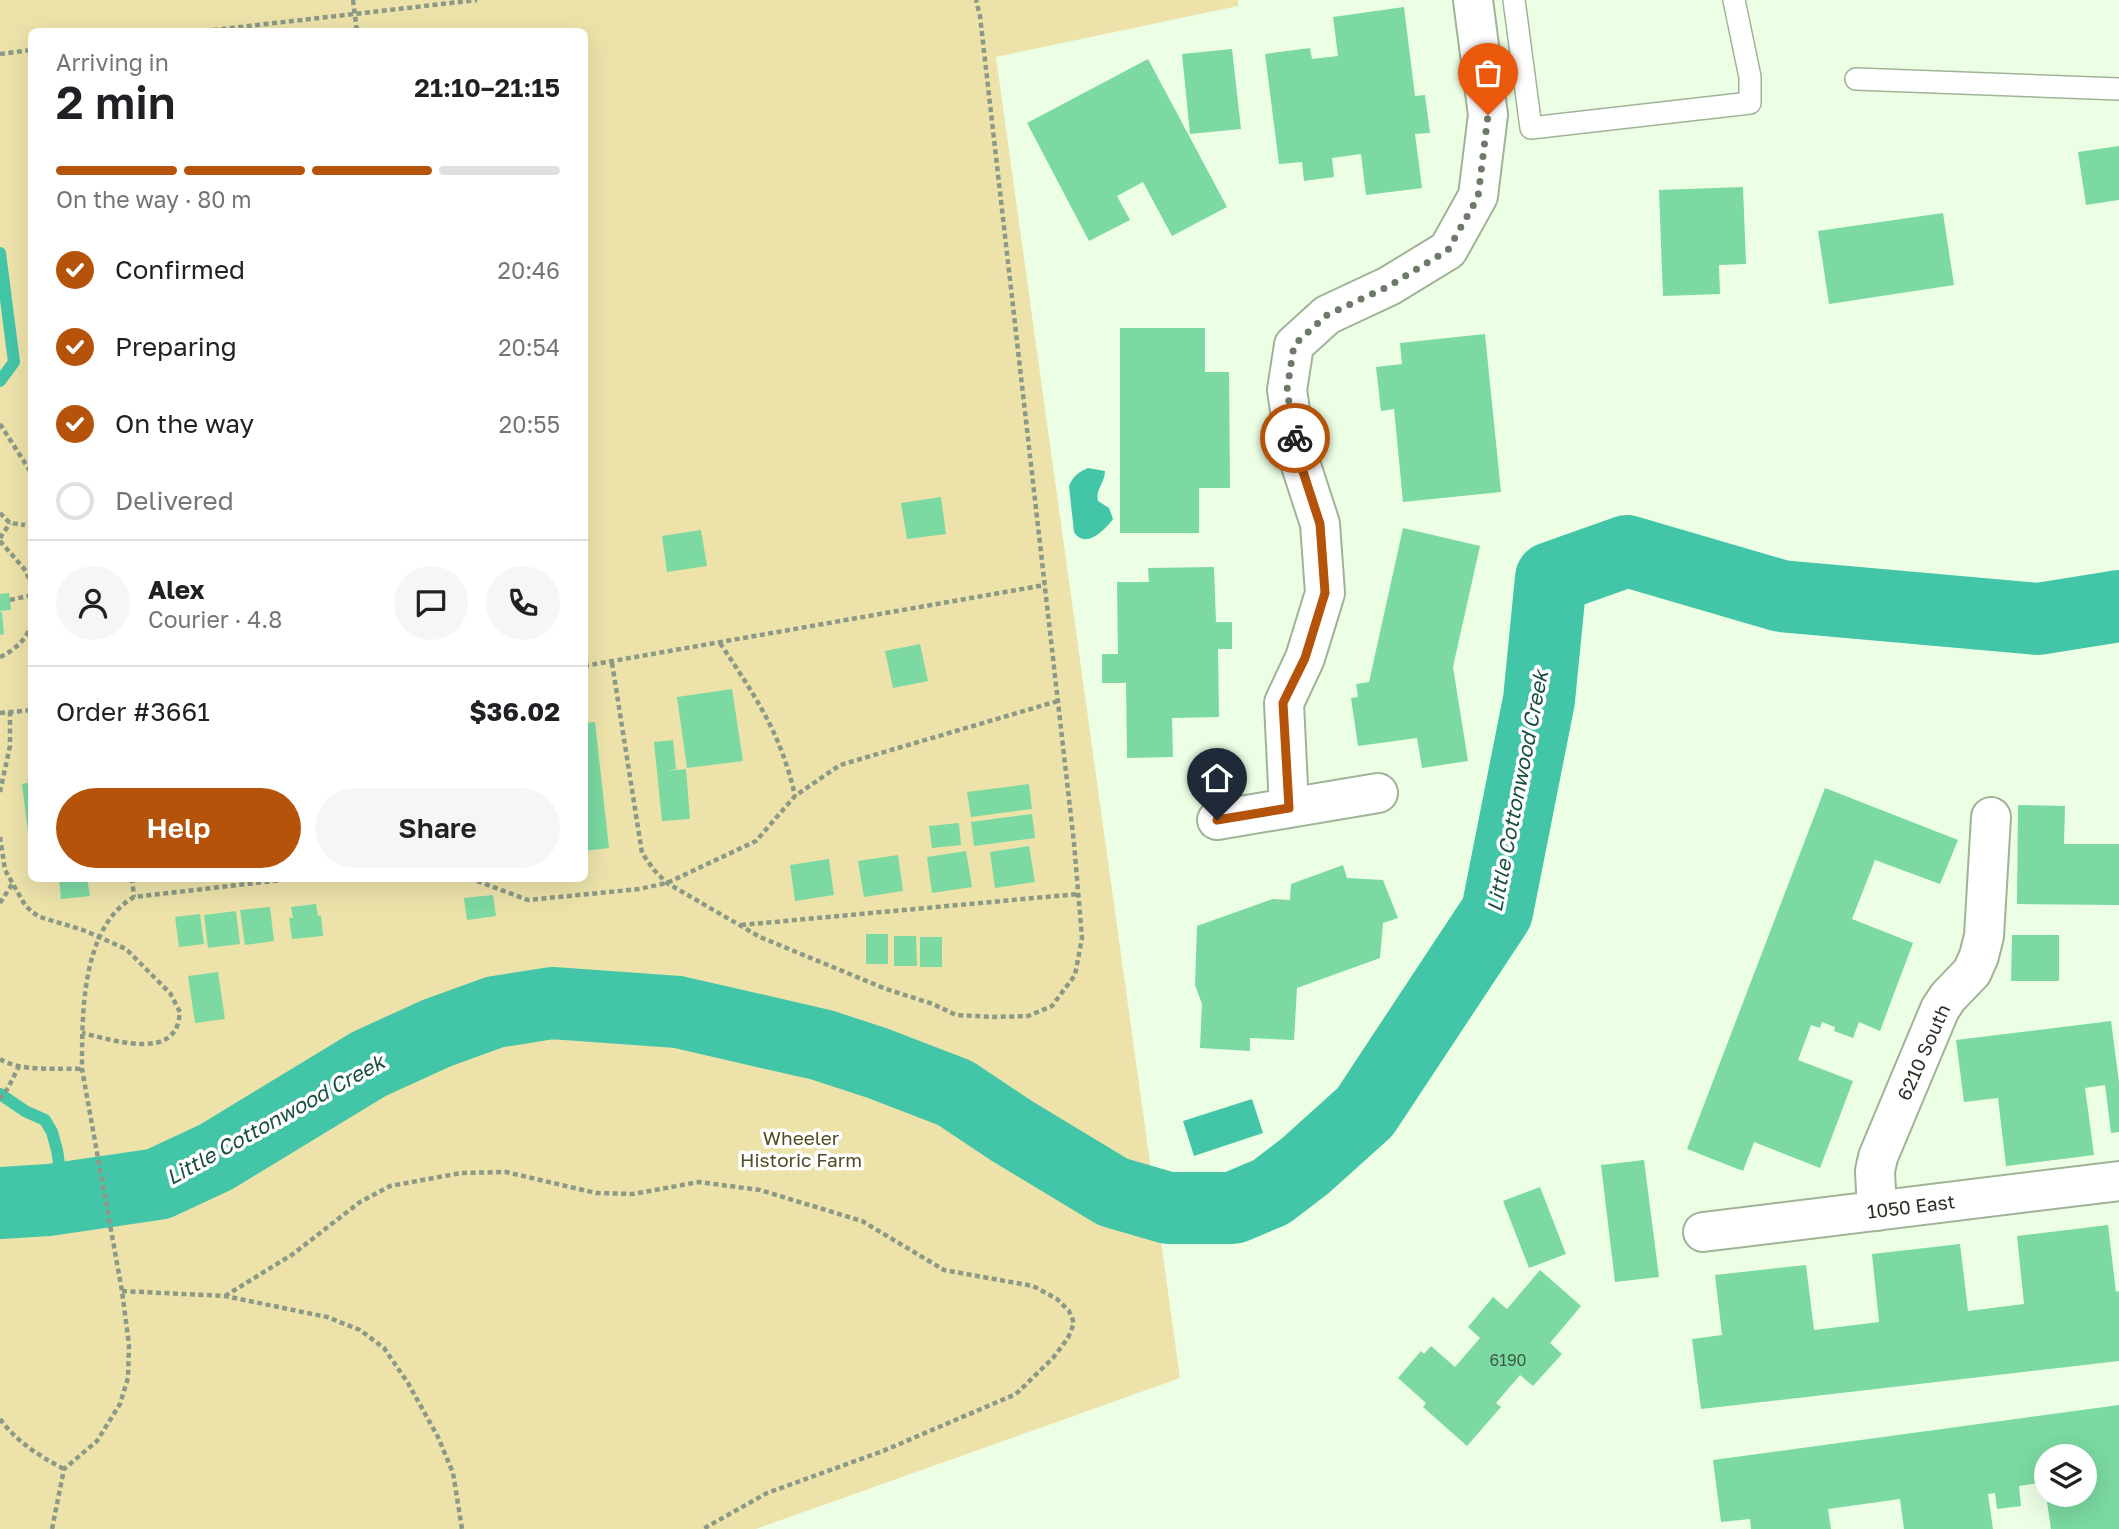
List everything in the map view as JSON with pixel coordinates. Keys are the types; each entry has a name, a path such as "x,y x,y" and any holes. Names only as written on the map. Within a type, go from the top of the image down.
{"street":[{"path":"1289,808 1283,703 1305,658 1325,593 1320,524 1296,450 1287,390 1294,345 1327,315 1389,286 1448,250 1478,197 1488,115 1473,0"},
{"path":"1217,820 1378,793"},
{"name":"6210 South","path":"1877,1211 1875,1171 1882,1144 1940,1009 1972,972 1979,956 1984,936 1991,817"},
{"name":"1050 East","path":"1703,1231 2119,1181"}],"lane":[{"path":"1514,0 1531,128 1750,103 1749,77 1734,0"},
{"path":"1856,79 2119,89"}],"path":[{"path":"353,0 356,28"},
{"path":"234,28 477,0"},
{"path":"612,663 642,853 667,883 760,937 850,976 933,1004 956,1015 1028,1016 1052,1006 1075,975 1082,937 1074,844 980,16 976,0"},
{"path":"0,54 28,50"},
{"path":"0,424 28,468"},
{"path":"0,513 10,523 24,526"},
{"path":"10,523 0,540 28,577"},
{"path":"588,666 1045,585"},
{"path":"10,600 28,596"},
{"path":"0,657 15,649 28,630"},
{"path":"720,643 762,707 781,746 795,796"},
{"path":"480,882 528,900 639,889 667,883 756,841 795,796 840,765 1058,701"},
{"path":"0,713 28,710"},
{"path":"0,792 10,746 10,712"},
{"path":"0,837 5,870 25,905 40,917 126,948 170,993 180,1012 174,1032 166,1040 155,1044 137,1044 82,1033"},
{"path":"132,882 134,897"},
{"path":"52,1529 64,1469 96,1441 120,1404 128,1378 129,1345 122,1291 82,1069 82,1033 88,978 99,937 122,904 134,897 264,882"},
{"path":"0,903 13,883"},
{"path":"738,925 1078,894"},
{"path":"0,1059 7,1064 19,1066 82,1069"},
{"path":"0,1099 19,1066"},
{"path":"225,1296 293,1254 360,1202 390,1186 461,1172 506,1171 596,1193 633,1194 699,1182 760,1190 862,1221 944,1270 1034,1286 1057,1299 1069,1311 1074,1323 1068,1338 1053,1358 1016,1394 883,1451 767,1493 703,1529"},
{"path":"122,1291 225,1296 327,1317 360,1330 384,1348 408,1383 438,1437 453,1473 462,1529"},
{"path":"0,1419 10,1433 36,1454 64,1469"}],"green space":[{"name":"Wheeler Historic Farm","path":"0,0 1238,0 1238,6 996,57 1180,1378 756,1529 0,1529"}],"water":[{"path":"1088,468 1105,471 1098,501 1109,508 1113,519 1100,533 1084,539 1074,532 1069,486 1077,475"},
{"path":"1252,1099 1263,1133 1194,1156 1183,1121"}],"building":[{"path":"1404,7 1415,96 1425,95 1430,133 1415,134 1422,188 1366,195 1361,154 1332,158 1334,177 1304,181 1302,162 1279,164 1265,54 1310,48 1312,59 1338,56 1333,17"},
{"path":"1232,49 1241,129 1190,134 1182,54"},
{"path":"1148,59 1227,207 1172,236 1143,182 1117,196 1130,220 1089,241 1027,123"},
{"path":"2119,146 2119,200 2086,205 2078,152"},
{"path":"1743,187 1746,264 1719,265 1720,294 1663,296 1659,190"},
{"path":"1943,213 1954,285 1829,304 1818,231"},
{"path":"1120,328 1205,328 1205,372 1229,372 1230,488 1199,488 1199,533 1120,533"},
{"path":"1485,334 1501,492 1403,502 1394,409 1381,411 1376,367 1402,364 1400,343"},
{"path":"941,497 946,534 907,539 901,503"},
{"path":"1403,528 1480,546 1453,667 1468,761 1422,768 1417,738 1358,746 1351,698 1358,697 1356,684 1369,682"},
{"path":"701,530 707,566 667,572 662,536"},
{"path":"1214,567 1216,622 1232,622 1232,649 1218,649 1219,717 1172,718 1173,757 1127,758 1126,683 1102,683 1102,654 1118,654 1117,582 1149,582 1148,568"},
{"path":"9,593 11,610 0,611 0,594"},
{"path":"0,612 4,634 0,635"},
{"path":"920,644 928,681 893,688 885,651"},
{"path":"732,689 743,761 687,768 677,697"},
{"path":"595,722 609,848 588,851 588,723"},
{"path":"673,740 676,769 667,771 686,769 690,819 662,821 654,742"},
{"path":"28,783 28,832 22,784"},
{"path":"1029,784 1032,809 971,817 967,792"},
{"path":"1825,788 1958,840 1940,884 1875,860 1852,919 1913,943 1880,1031 1859,1022 1853,1038 1834,1031 1835,1027 1822,1022 1820,1028 1811,1025 1798,1060 1853,1081 1820,1168 1754,1142 1743,1171 1687,1149"},
{"path":"2018,805 2065,806 2064,844 2119,844 2119,905 2017,904"},
{"path":"1032,814 1035,838 974,846 971,822"},
{"path":"959,823 961,845 932,848 929,826"},
{"path":"1029,846 1035,882 995,888 990,852"},
{"path":"966,851 972,887 932,893 927,857"},
{"path":"898,855 903,891 864,897 858,861"},
{"path":"829,859 834,895 795,901 790,865"},
{"path":"1343,865 1347,878 1383,880 1398,918 1383,923 1380,958 1297,988 1294,1040 1250,1038 1250,1051 1200,1048 1202,1004 1195,985 1197,926 1273,899 1290,900 1291,884"},
{"path":"59,882 88,882 90,896 61,899"},
{"path":"493,895 496,916 467,920 464,898"},
{"path":"316,904 318,916 321,915 323,936 292,939 289,918 293,918 291,907"},
{"path":"270,907 274,941 245,945 240,910"},
{"path":"236,911 240,944 208,948 204,915"},
{"path":"200,914 204,944 179,947 175,917"},
{"path":"866,934 888,934 888,964 866,964"},
{"path":"2012,935 2059,935 2059,981 2011,981"},
{"path":"894,936 916,936 917,966 894,966"},
{"path":"920,937 942,937 942,967 920,967"},
{"path":"218,972 225,1019 195,1023 188,976"},
{"path":"2111,1021 2119,1082 2119,1132 2111,1133 2105,1085 2085,1088 2094,1155 2006,1166 1998,1098 1964,1102 1956,1040"},
{"path":"1644,1160 1659,1277 1615,1282 1601,1165"},
{"path":"1540,1187 1566,1254 1529,1268 1503,1201"},
{"path":"2108,1225 2116,1292 2119,1291 2119,1361 1701,1409 1692,1339 1722,1335 1715,1275 1806,1265 1814,1330 1879,1322 1872,1254 1960,1244 1968,1311 2024,1304 2017,1236"},
{"path":"1540,1270 1581,1306 1550,1343 1562,1354 1533,1386 1520,1375 1496,1403 1501,1407 1467,1446 1423,1407 1426,1403 1398,1378 1421,1351 1424,1354 1431,1346 1455,1367 1480,1338 1468,1327 1493,1297 1507,1309"},
{"path":"2119,1405 2119,1529 2051,1529 2048,1507 2097,1507 2097,1444 2034,1444 2034,1484 2019,1486 2021,1506 1997,1509 1995,1493 1988,1494 1993,1529 1904,1529 1900,1499 1828,1509 1831,1529 1751,1529 1750,1519 1721,1522 1713,1460"}],"waterway":[{"path":"0,253 14,362 0,381"},
{"name":"Little Cottonwood Creek","path":"0,1203 49,1200 158,1184 216,1157 369,1064 437,1033 495,1012 552,1003 678,1012 822,1045 955,1093 1113,1192 1168,1208 1233,1208 1271,1192 1305,1166 1365,1112 1497,912 1539,700 1551,578 1627,551 1781,596 2038,619 2119,606"},
{"path":"0,1094 25,1111 45,1120 57,1150 64,1198"}],"way so far":[{"path":"1295,438 1287,390 1294,345 1327,315 1389,286 1448,250 1478,197 1488,115"}],"route":[{"path":"1217,820 1289,808 1283,703 1305,658 1325,593 1320,524 1296,450 1295,438"}]}
